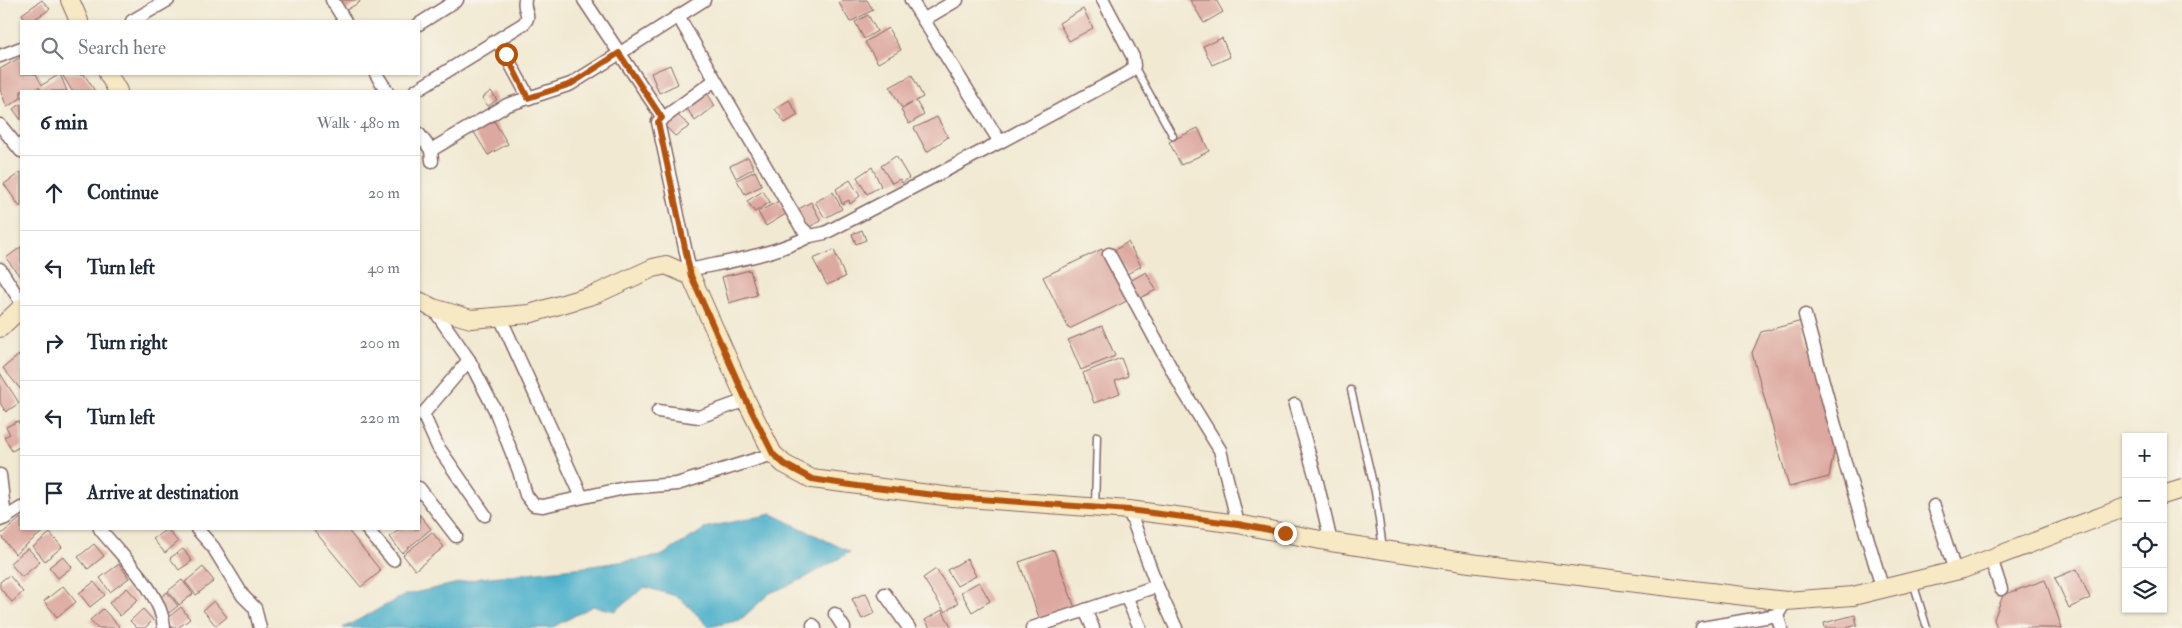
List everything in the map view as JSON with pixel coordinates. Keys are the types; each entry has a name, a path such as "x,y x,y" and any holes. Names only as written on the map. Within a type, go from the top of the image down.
{"main road":[{"path":"70,0 79,20"},
{"path":"109,75 117,90"},
{"path":"426,304 471,319 529,314 596,294 653,268 666,265 690,273 746,400 773,454 784,464 812,479 952,497 1129,510 1238,524 1331,542 1781,608 1853,596 1882,587 1955,570 2122,509"},
{"path":"0,328 20,309"},
{"path":"2167,493 2182,489"}],"street":[{"path":"134,20 168,0"},
{"path":"332,0 344,20"},
{"path":"420,23 457,0"},
{"path":"417,90 498,41 528,20 529,15 524,5 525,0"},
{"path":"584,0 662,118"},
{"path":"420,136 432,156 506,105 571,84 704,0"},
{"path":"911,0 1000,142"},
{"path":"923,20 957,0"},
{"path":"715,80 658,122 690,273 790,246 810,236 825,233 1128,73 1134,66 1133,57 1103,0"},
{"path":"678,16 801,227 810,236"},
{"path":"498,41 528,98"},
{"path":"0,56 20,48"},
{"path":"377,75 386,90"},
{"path":"0,125 20,150"},
{"path":"1109,254 1183,390 1220,450 1238,524"},
{"path":"0,269 20,300"},
{"path":"426,304 469,360 494,410 529,501 534,505 543,506 625,488 676,484 773,454"},
{"path":"1805,315 1846,466 1882,587"},
{"path":"500,317 582,497"},
{"path":"469,360 423,414 423,425 485,515"},
{"path":"658,412 699,417 746,400"},
{"path":"1295,405 1317,482 1331,542"},
{"path":"0,475 2,519 20,509"},
{"path":"420,489 456,536"},
{"path":"1934,506 1955,570"},
{"path":"1129,510 1157,586 1176,628"},
{"path":"101,530 144,582 164,620 164,628"},
{"path":"198,530 213,547 243,596 255,608 260,628"},
{"path":"368,530 393,560"},
{"path":"1991,558 2001,589"},
{"path":"1032,628 1157,586"},
{"path":"885,594 909,628"},
{"path":"1126,596 1140,628"},
{"path":"1702,628 1781,608 1781,628"},
{"path":"1085,610 1093,628"},
{"path":"835,614 844,628"}],"lane":[{"path":"1134,66 1173,136"},
{"path":"1352,390 1375,492 1383,550"},
{"path":"1095,507 1098,436"},
{"path":"1912,580 1928,628"}],"water":[{"path":"772,514 850,552 803,579 770,593 740,620 709,627 679,597 645,587 615,611 593,606 551,628 343,628 405,595 481,578 585,567 661,556 708,527"}],"building":[{"path":"42,0 50,9 34,20 25,20 22,14"},
{"path":"336,0 359,0 360,2 343,12"},
{"path":"844,0 867,0 873,10 850,22 839,3"},
{"path":"1190,0 1216,0 1223,12 1204,23"},
{"path":"1083,9 1093,28 1069,41 1059,23"},
{"path":"868,15 877,31 864,39 855,22"},
{"path":"888,28 901,50 878,63 865,42"},
{"path":"1222,38 1230,57 1212,65 1203,46"},
{"path":"20,58 20,75 37,75 42,85 60,75 67,90 40,90 39,87 34,90 20,90 20,99 7,107 0,90 0,69"},
{"path":"670,65 678,84 659,93 651,73"},
{"path":"63,75 85,75 94,90 71,90"},
{"path":"912,75 923,97 916,101 924,115 909,124 901,110 912,103 902,108 890,87"},
{"path":"491,91 497,100 488,106 482,98"},
{"path":"706,91 715,106 695,121 686,107"},
{"path":"789,100 798,115 785,123 775,109"},
{"path":"20,105 20,119 13,109"},
{"path":"676,114 690,126 675,136 663,124"},
{"path":"937,117 948,137 927,152 914,128"},
{"path":"494,121 508,144 488,155 474,132"},
{"path":"1198,128 1209,151 1181,165 1169,142"},
{"path":"896,156 909,178 902,183 900,179 892,183 881,166"},
{"path":"748,157 754,168 736,178 730,166"},
{"path":"872,167 881,186 867,194 857,177"},
{"path":"755,171 762,186 745,194 737,180"},
{"path":"20,173 20,207 4,184"},
{"path":"850,180 860,196 850,204 849,200 842,204 836,189"},
{"path":"763,191 770,202 755,212 747,201"},
{"path":"833,192 842,209 825,218 815,202"},
{"path":"779,201 786,214 766,226 758,212"},
{"path":"811,202 821,221 805,229 795,211"},
{"path":"862,230 866,240 856,244 852,234"},
{"path":"1128,242 1141,266 1127,274 1113,251"},
{"path":"20,248 20,277 6,258"},
{"path":"1102,249 1127,301 1069,329 1043,277"},
{"path":"834,250 845,277 827,285 813,259"},
{"path":"750,270 757,295 729,303 722,277"},
{"path":"1146,272 1156,290 1138,299 1128,282"},
{"path":"1802,321 1835,446 1829,477 1789,487 1752,353 1761,332"},
{"path":"1102,326 1115,356 1081,370 1068,340"},
{"path":"19,355 20,389 3,368"},
{"path":"1121,358 1128,376 1115,381 1120,393 1094,403 1083,373"},
{"path":"0,373 19,403 6,412 0,403"},
{"path":"18,421 20,425 20,447 12,451 4,437 10,434 6,427"},
{"path":"420,515 431,529 402,553 390,537 399,530 420,530"},
{"path":"20,519 20,530 45,530 15,554 0,535"},
{"path":"168,530 178,542 165,553 153,539"},
{"path":"314,530 348,530 381,571 361,587"},
{"path":"432,532 444,547 415,570 403,555"},
{"path":"50,533 62,547 45,561 33,547"},
{"path":"94,544 104,556 88,569 78,557"},
{"path":"28,548 40,562 22,577 10,563"},
{"path":"183,549 192,561 179,570 170,558"},
{"path":"1054,550 1075,608 1040,620 1019,562"},
{"path":"63,556 72,567 58,578 49,567"},
{"path":"967,559 976,576 957,586 947,570"},
{"path":"119,564 129,578 110,592 100,578"},
{"path":"203,567 214,581 196,595 185,582"},
{"path":"936,569 958,603 945,612 923,578"},
{"path":"2077,569 2090,598 2069,608 2055,578"},
{"path":"9,575 23,592 12,602 0,588 0,582"},
{"path":"182,580 193,594 179,605 168,591"},
{"path":"2045,580 2062,628 1997,628 1994,619 2003,595"},
{"path":"94,582 105,595 90,607 79,593"},
{"path":"979,582 990,601 972,612 961,592"},
{"path":"63,586 76,602 57,617 44,601"},
{"path":"127,588 138,600 120,616 109,603"},
{"path":"167,592 178,606 166,615 156,601"},
{"path":"866,593 875,613 862,619 852,599"},
{"path":"214,601 227,617 216,626 203,610"},
{"path":"181,607 190,619 178,628 172,628 166,619"},
{"path":"103,609 119,626 116,628 97,628 90,620"},
{"path":"143,609 153,620 145,628 137,628 130,621"},
{"path":"942,610 952,628 930,628 925,620"},
{"path":"1855,615 1857,625 1846,628 1825,628 1824,623"}],"route":[{"path":"506,54 528,98 571,84 619,53 662,118 658,122 691,276 746,400 773,454 784,464 812,479 857,486 952,497 1129,510 1238,524 1285,533"}]}
